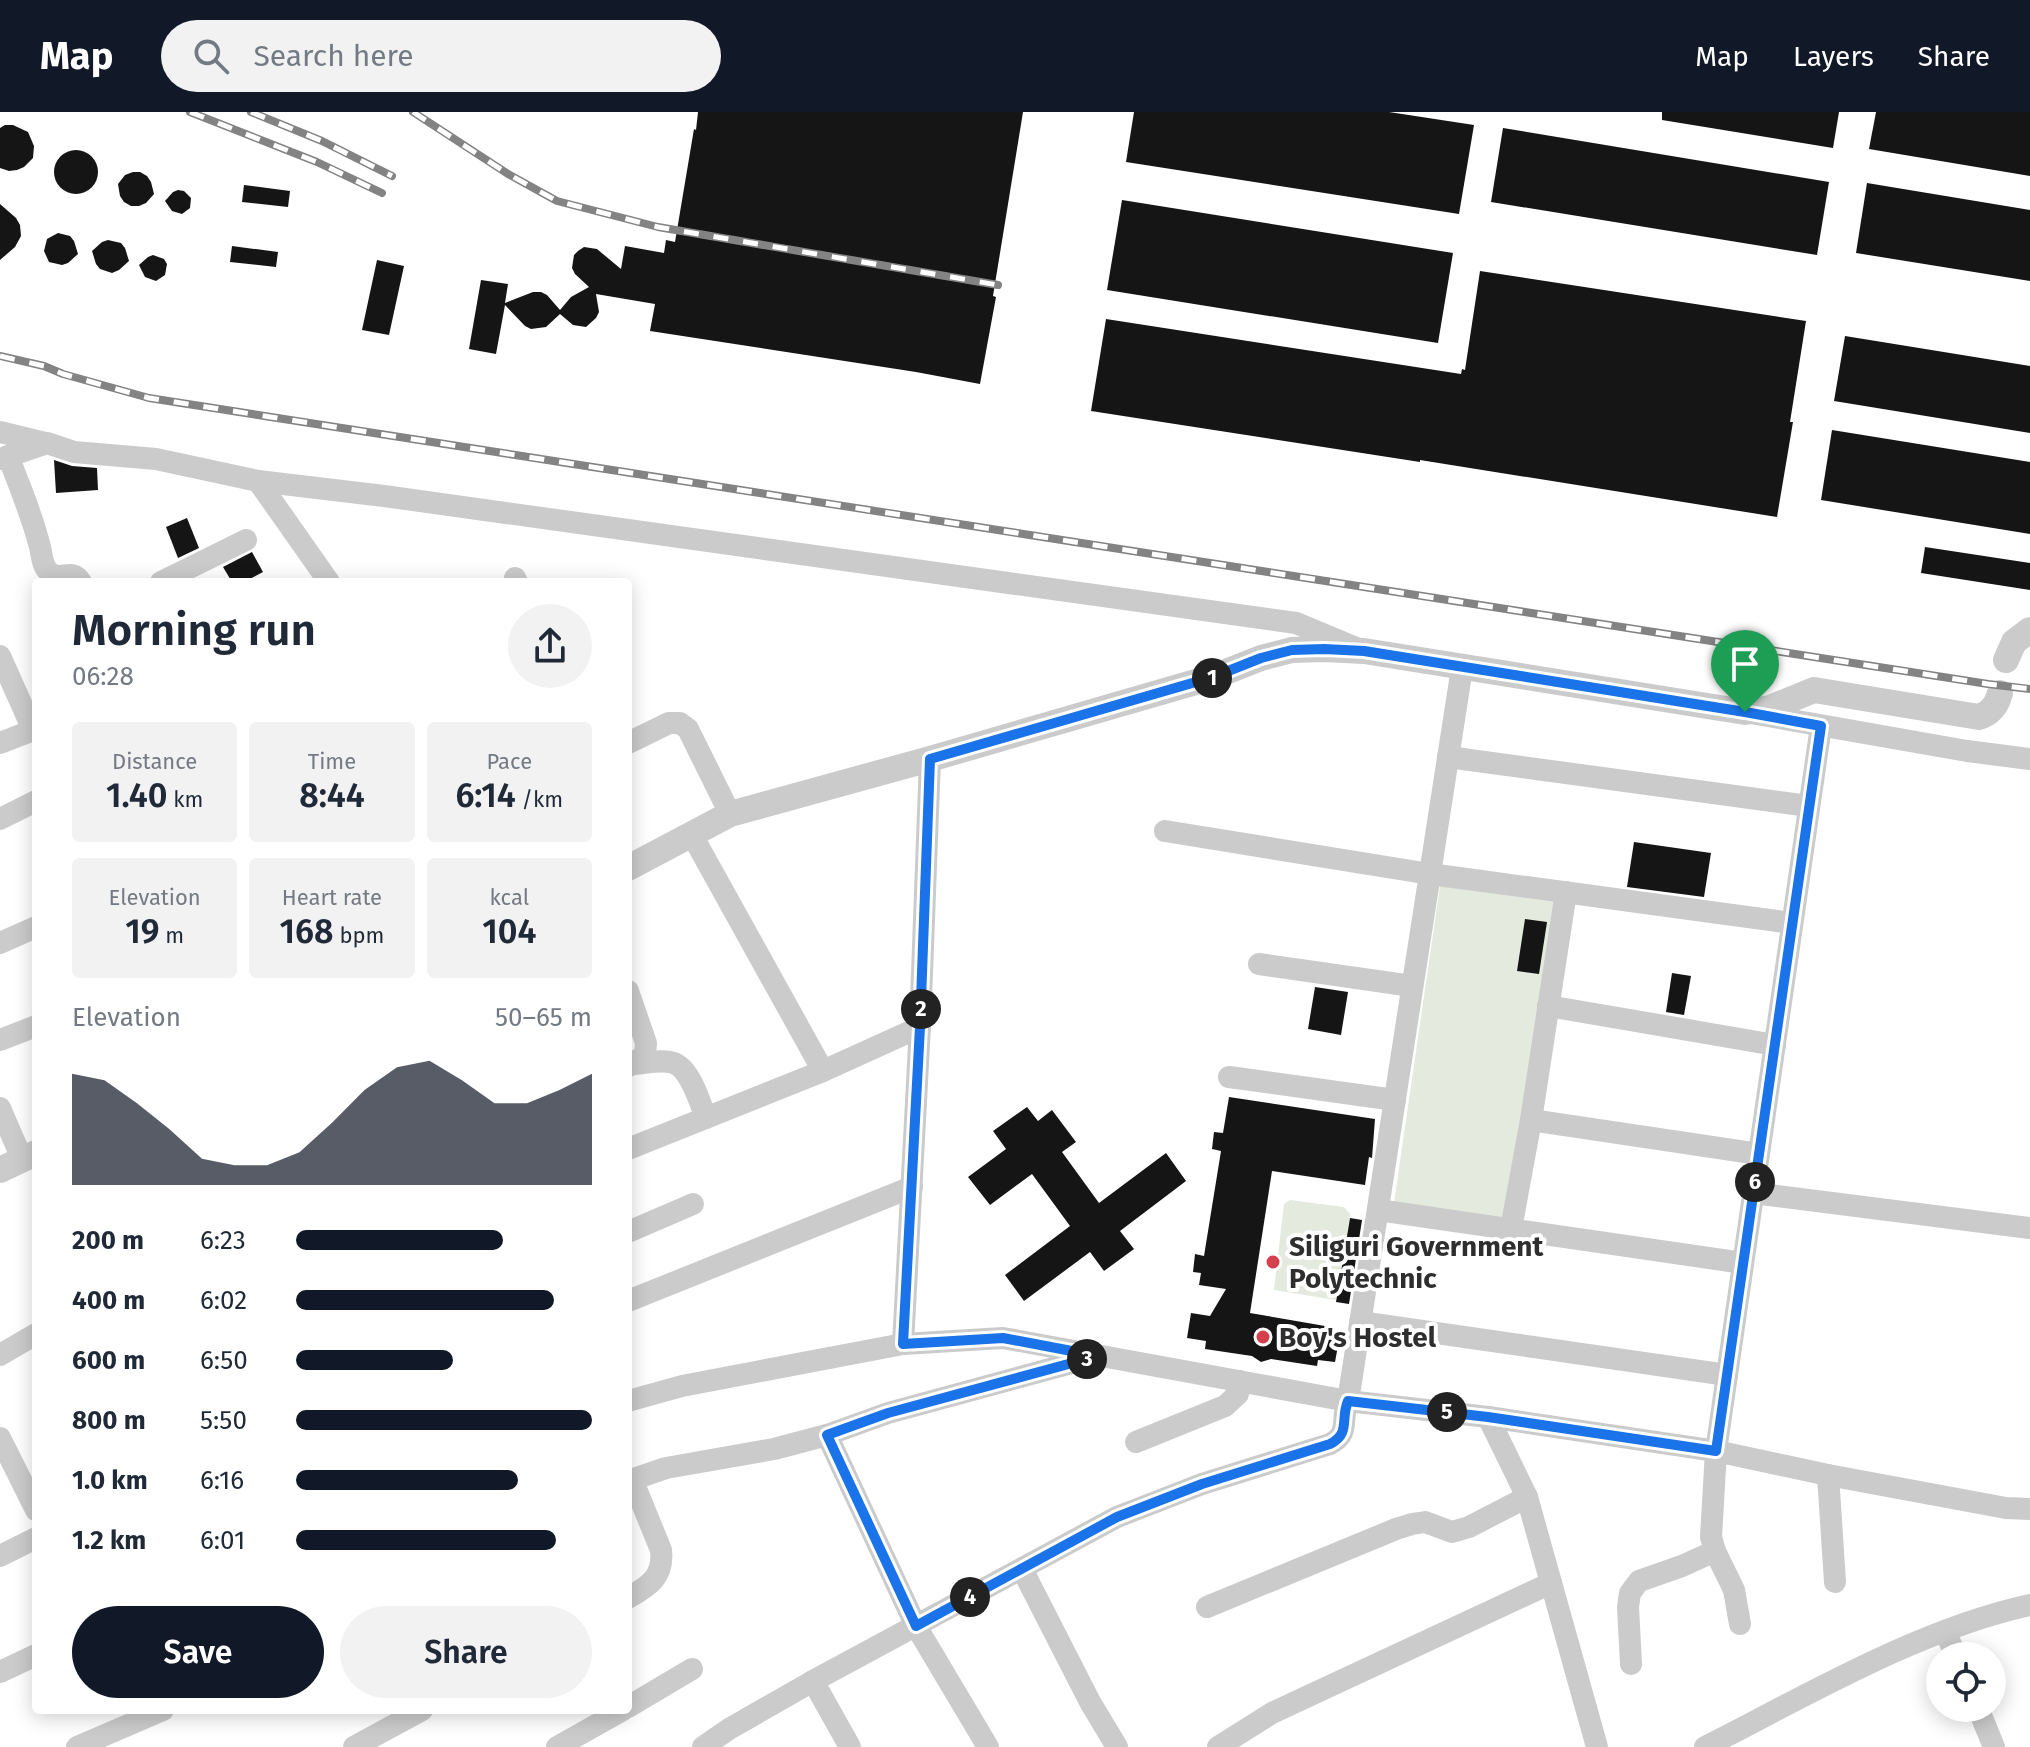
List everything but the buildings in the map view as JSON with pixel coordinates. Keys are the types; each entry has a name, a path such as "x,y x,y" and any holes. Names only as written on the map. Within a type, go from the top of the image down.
{"street":[{"path":"0,432 74,452 156,459 258,481 1296,623 1364,651"},
{"path":"47,443 4,457 33,519 44,565 54,576 73,574 79,578"},
{"path":"258,481 319,578"},
{"path":"169,578 246,540"},
{"path":"2006,660 2014,642 2030,630"},
{"path":"632,866 730,814 1213,677 1261,658 1292,650 1364,651 2030,759"},
{"path":"0,656 32,723"},
{"path":"703,1747 813,1681 1117,1517 1202,1484 1339,1439 1344,1429 1357,1317 1395,1100 1462,668"},
{"path":"1745,712 1770,708 1814,690 1979,717 1992,709 2000,693"},
{"path":"632,741 669,723 680,723 688,729 730,814"},
{"path":"1740,1624 1734,1590 1711,1537 1716,1451 1821,726"},
{"path":"0,743 32,730"},
{"path":"1448,757 1809,806"},
{"path":"903,1344 930,759"},
{"path":"0,819 32,803"},
{"path":"1165,831 1430,874 1792,923"},
{"path":"692,835 823,1071"},
{"path":"1511,1229 1566,892"},
{"path":"0,943 32,929"},
{"path":"1259,964 1412,986"},
{"path":"632,1003 646,1043 645,1055 632,1065"},
{"path":"1548,1006 1775,1045"},
{"path":"632,1147 823,1071 920,1027"},
{"path":"0,1040 32,1028"},
{"path":"632,1065 662,1061 683,1069 706,1118"},
{"path":"1229,1077 1395,1100"},
{"path":"0,1108 19,1161"},
{"path":"1531,1120 1759,1154"},
{"path":"632,1299 912,1187"},
{"path":"1753,1193 2030,1228"},
{"path":"1375,1203 1511,1229 1743,1263"},
{"path":"632,1230 693,1204"},
{"path":"1357,1317 1727,1375"},
{"path":"632,1400 682,1386 903,1344 1003,1338 1348,1401 1488,1417 1716,1451 2006,1508 2030,1509"},
{"path":"0,1355 32,1340"},
{"path":"632,1479 666,1468 774,1449 827,1435 888,1413 1098,1356"},
{"path":"1136,1442 1225,1406 1238,1394 1239,1381"},
{"path":"1488,1417 1527,1497 1597,1747"},
{"path":"827,1435 916,1626 988,1747"},
{"path":"1,1444 32,1502"},
{"path":"1828,1475 1835,1582"},
{"path":"632,1485 661,1550 662,1562 657,1576 646,1588 632,1596"},
{"path":"1207,1607 1412,1524 1425,1522 1452,1532 1469,1527 1527,1497"},
{"path":"0,1556 32,1540"},
{"path":"1631,1664 1630,1593 1639,1581 1715,1551"},
{"path":"1022,1569 1090,1702 1117,1747"},
{"path":"1218,1747 1272,1713 1551,1583"},
{"path":"1705,1747 1866,1666 1945,1631 2030,1605"},
{"path":"1945,1631 1950,1642"},
{"path":"0,1672 32,1657"},
{"path":"632,1705 692,1669"},
{"path":"813,1681 850,1747"},
{"path":"77,1747 154,1714"},
{"path":"354,1747 415,1714"},
{"path":"557,1747 616,1714"},
{"path":"1984,1722 1994,1747"}],"shaded area":[{"path":"1440,886 1554,902 1506,1219 1394,1203"},
{"path":"1290,1200 1344,1207 1350,1214 1336,1300 1274,1290 1284,1204"}],"railway":[{"path":"190,112 317,162 382,193"},
{"path":"251,112 322,141 392,176"},
{"path":"413,112 508,174 557,201 658,227 998,285"},
{"path":"0,356 149,398 2030,689"}],"place":[{"name":"Siliguri Government Polytechnic","path":"1273,1262"},
{"name":"Boy's Hostel","path":"1263,1337"}],"route":[{"path":"1292,650 1364,651 1745,712 1821,726 1716,1451 1488,1417 1348,1401 1344,1411 1344,1429 1339,1439 1330,1444 1202,1484 1117,1517 916,1626 827,1435 888,1413 1098,1356 1003,1338 903,1344 930,759 1213,677 1261,658 1292,650"}]}
